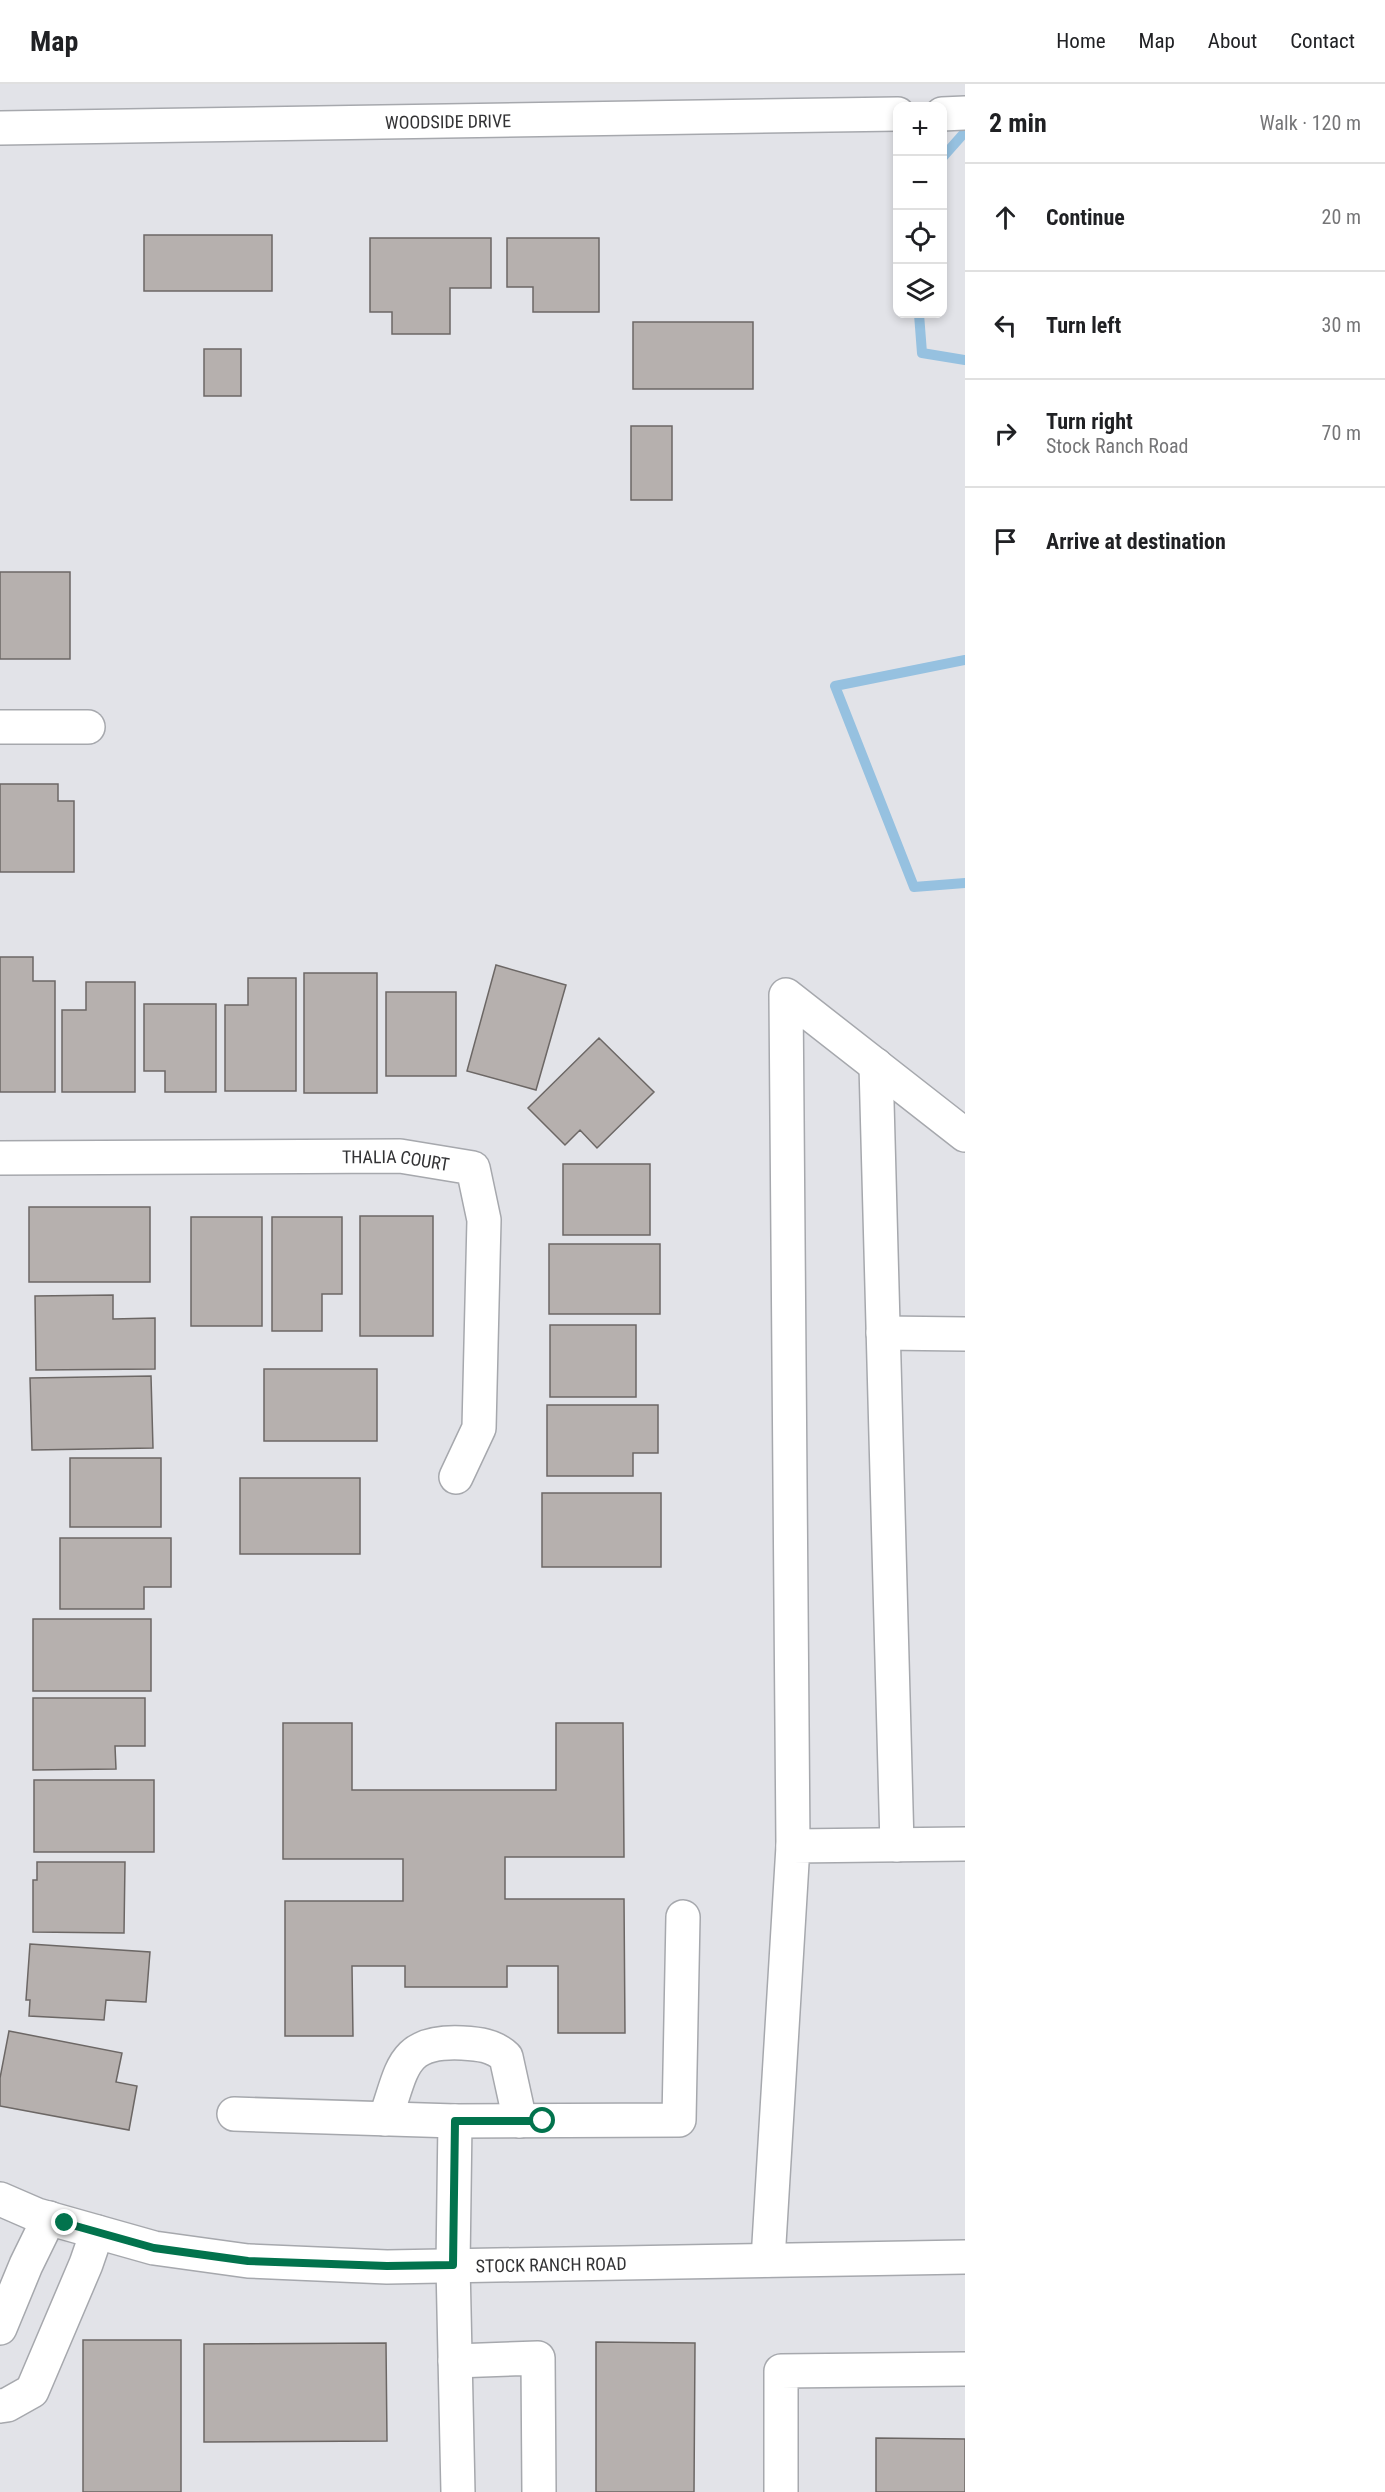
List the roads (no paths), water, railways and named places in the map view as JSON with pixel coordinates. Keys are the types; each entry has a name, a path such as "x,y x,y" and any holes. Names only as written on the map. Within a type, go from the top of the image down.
{"street":[{"path":"947,114 965,113"},
{"name":"WOODSIDE DRIVE","path":"0,128 893,114"},
{"path":"0,727 88,727"},
{"path":"768,2260 793,1846 786,995 965,1135"},
{"path":"876,1065 897,1845"},
{"name":"THALIA COURT","path":"0,1158 400,1156 473,1167 484,1220 479,1428 456,1477"},
{"path":"883,1333 965,1334"},
{"path":"793,1846 965,1844"},
{"path":"234,2114 455,2121 679,2120 683,1917"},
{"path":"386,2119 404,2064 410,2056 426,2046 456,2043 488,2046 506,2057 520,2121"},
{"path":"455,2121 453,2265 458,2492"},
{"name":"STOCK RANCH ROAD","path":"0,2199 49,2218 154,2248 248,2261 387,2266 965,2257"},
{"path":"0,2328 26,2265 49,2218"},
{"path":"0,2406 7,2405 32,2391 86,2264 97,2232"},
{"path":"455,2361 538,2358 539,2492"},
{"path":"781,2492 781,2371 965,2369"}],"waterway":[{"path":"944,156 965,132"},
{"path":"919,318 922,353 965,360"},
{"path":"965,660 835,686 914,887 965,883"}]}
